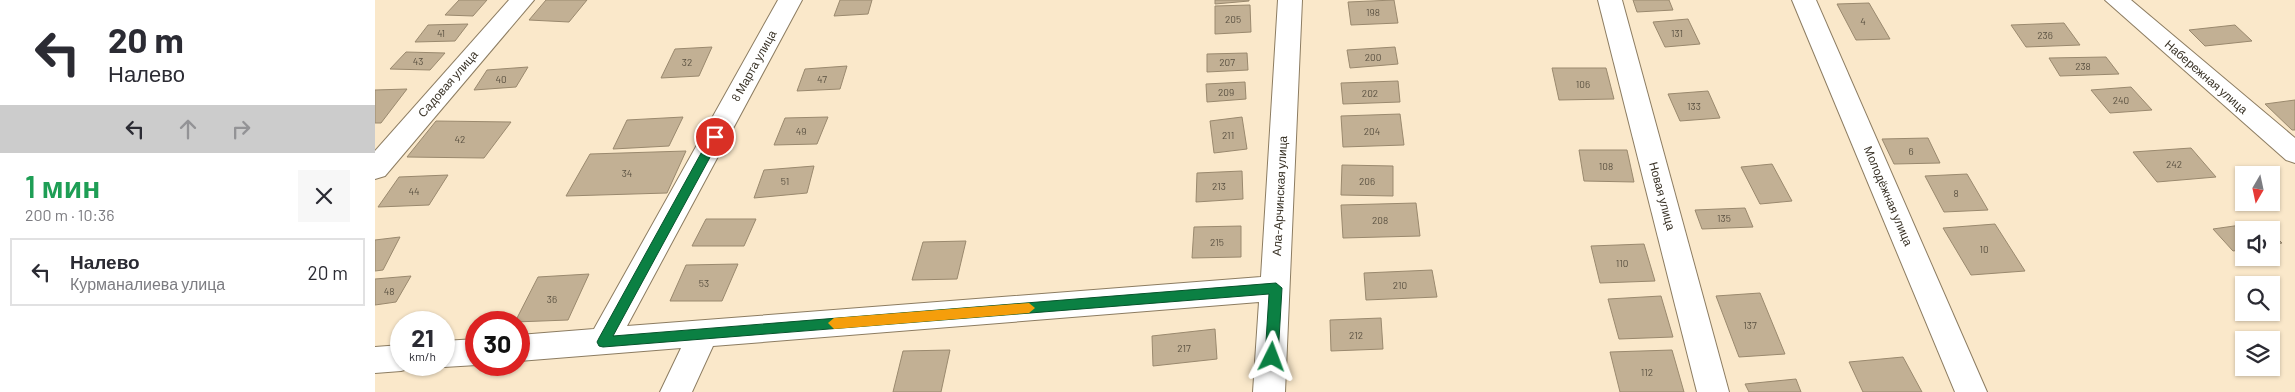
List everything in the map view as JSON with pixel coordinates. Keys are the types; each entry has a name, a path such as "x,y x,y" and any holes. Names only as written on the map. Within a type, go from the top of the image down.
{"street":[{"name":"Садовая улица","path":"375,169 522,0"},
{"name":"8 Марта улица","path":"603,342 790,0"},
{"name":"Ала-Арчинская улица","path":"1269,392 1290,0"},
{"name":"Новая улица","path":"1611,0 1713,392"},
{"name":"Молодёжная улица","path":"1804,0 1971,392"},
{"name":"Набережная улица","path":"2117,0 2295,154"},
{"path":"530,347 1276,288"},
{"path":"676,392 703,334"},
{"path":"375,360 390,359"}],"building":[{"path":"459,0 487,0 473,16 445,15"},
{"path":"546,0 587,0 569,22 529,20"},
{"path":"840,0 872,0 868,14 834,16"},
{"path":"1215,0 1249,0 1249,1 1215,4"},
{"path":"1394,0 1398,23 1351,25 1348,2"},
{"path":"1633,0 1669,0 1673,10 1637,12"},
{"path":"1869,3 1890,39 1856,40 1837,4"},
{"path":"1250,5 1251,32 1215,34 1215,6"},
{"path":"1688,19 1700,44 1665,47 1653,22"},
{"path":"2064,23 2080,45 2026,47 2011,25"},
{"path":"468,24 455,41 415,42 428,25"},
{"path":"2235,25 2252,41 2205,46 2189,30"},
{"path":"712,47 699,76 661,78 675,49"},
{"path":"1395,47 1398,64 1350,68 1347,50"},
{"path":"406,52 445,53 430,70 390,69"},
{"path":"1247,53 1248,70 1207,72 1207,54"},
{"path":"2106,57 2119,74 2060,76 2049,58"},
{"path":"847,66 840,89 797,91 805,69"},
{"path":"528,67 516,87 474,90 487,70"},
{"path":"1552,68 1606,68 1614,99 1559,100"},
{"path":"1398,81 1400,102 1343,104 1341,83"},
{"path":"1245,82 1246,99 1207,102 1206,84"},
{"path":"2131,87 2152,110 2110,113 2091,90"},
{"path":"407,89 381,123 375,123 375,90"},
{"path":"1708,91 1720,118 1680,121 1668,94"},
{"path":"2295,100 2295,130 2292,130 2265,104"},
{"path":"1400,114 1404,145 1343,147 1341,116"},
{"path":"683,117 669,146 613,149 627,120"},
{"path":"828,117 817,144 774,145 785,118"},
{"path":"1242,117 1247,149 1214,153 1210,121"},
{"path":"436,121 511,122 484,158 407,157"},
{"path":"1928,138 1940,163 1894,164 1882,139"},
{"path":"2191,148 2216,177 2157,182 2133,152"},
{"path":"1579,150 1627,150 1634,182 1584,181"},
{"path":"686,151 667,193 566,196 590,154"},
{"path":"1772,164 1792,201 1760,204 1741,167"},
{"path":"1342,165 1393,166 1393,196 1341,195"},
{"path":"814,166 807,193 754,198 764,170"},
{"path":"1242,171 1243,199 1196,202 1197,173"},
{"path":"1967,174 1988,210 1944,212 1925,176"},
{"path":"448,175 429,205 378,207 399,177"},
{"path":"1416,203 1420,236 1343,238 1341,205"},
{"path":"1745,208 1753,227 1702,229 1695,210"},
{"path":"706,219 756,219 744,246 692,246"},
{"path":"1995,224 2025,271 1971,275 1943,228"},
{"path":"1241,226 1241,257 1192,258 1194,227"},
{"path":"2235,226 2235,251 2233,251 2213,229"},
{"path":"400,237 383,270 375,271 375,240"},
{"path":"966,241 957,279 912,280 923,242"},
{"path":"1644,244 1655,281 1600,283 1591,246"},
{"path":"738,264 722,301 670,301 686,265"},
{"path":"1432,270 1437,297 1366,300 1364,273"},
{"path":"589,274 568,320 530,321 530,311 521,311 538,277"},
{"path":"411,276 396,302 375,305 375,279"},
{"path":"1760,293 1785,354 1739,357 1716,296"},
{"path":"1661,296 1673,337 1619,339 1608,299"},
{"path":"1381,318 1383,349 1331,351 1330,320"},
{"path":"1215,329 1217,359 1153,366 1152,336"},
{"path":"950,350 941,392 893,392 903,351"},
{"path":"1672,350 1684,392 1620,392 1610,352"},
{"path":"1903,357 1922,392 1863,392 1849,362"},
{"path":"1796,379 1801,392 1749,392 1745,384"}],"slow traffic":[{"path":"834,323 1029,308"}],"route":[{"path":"715,137 603,342 1276,288 1272,357"}]}
